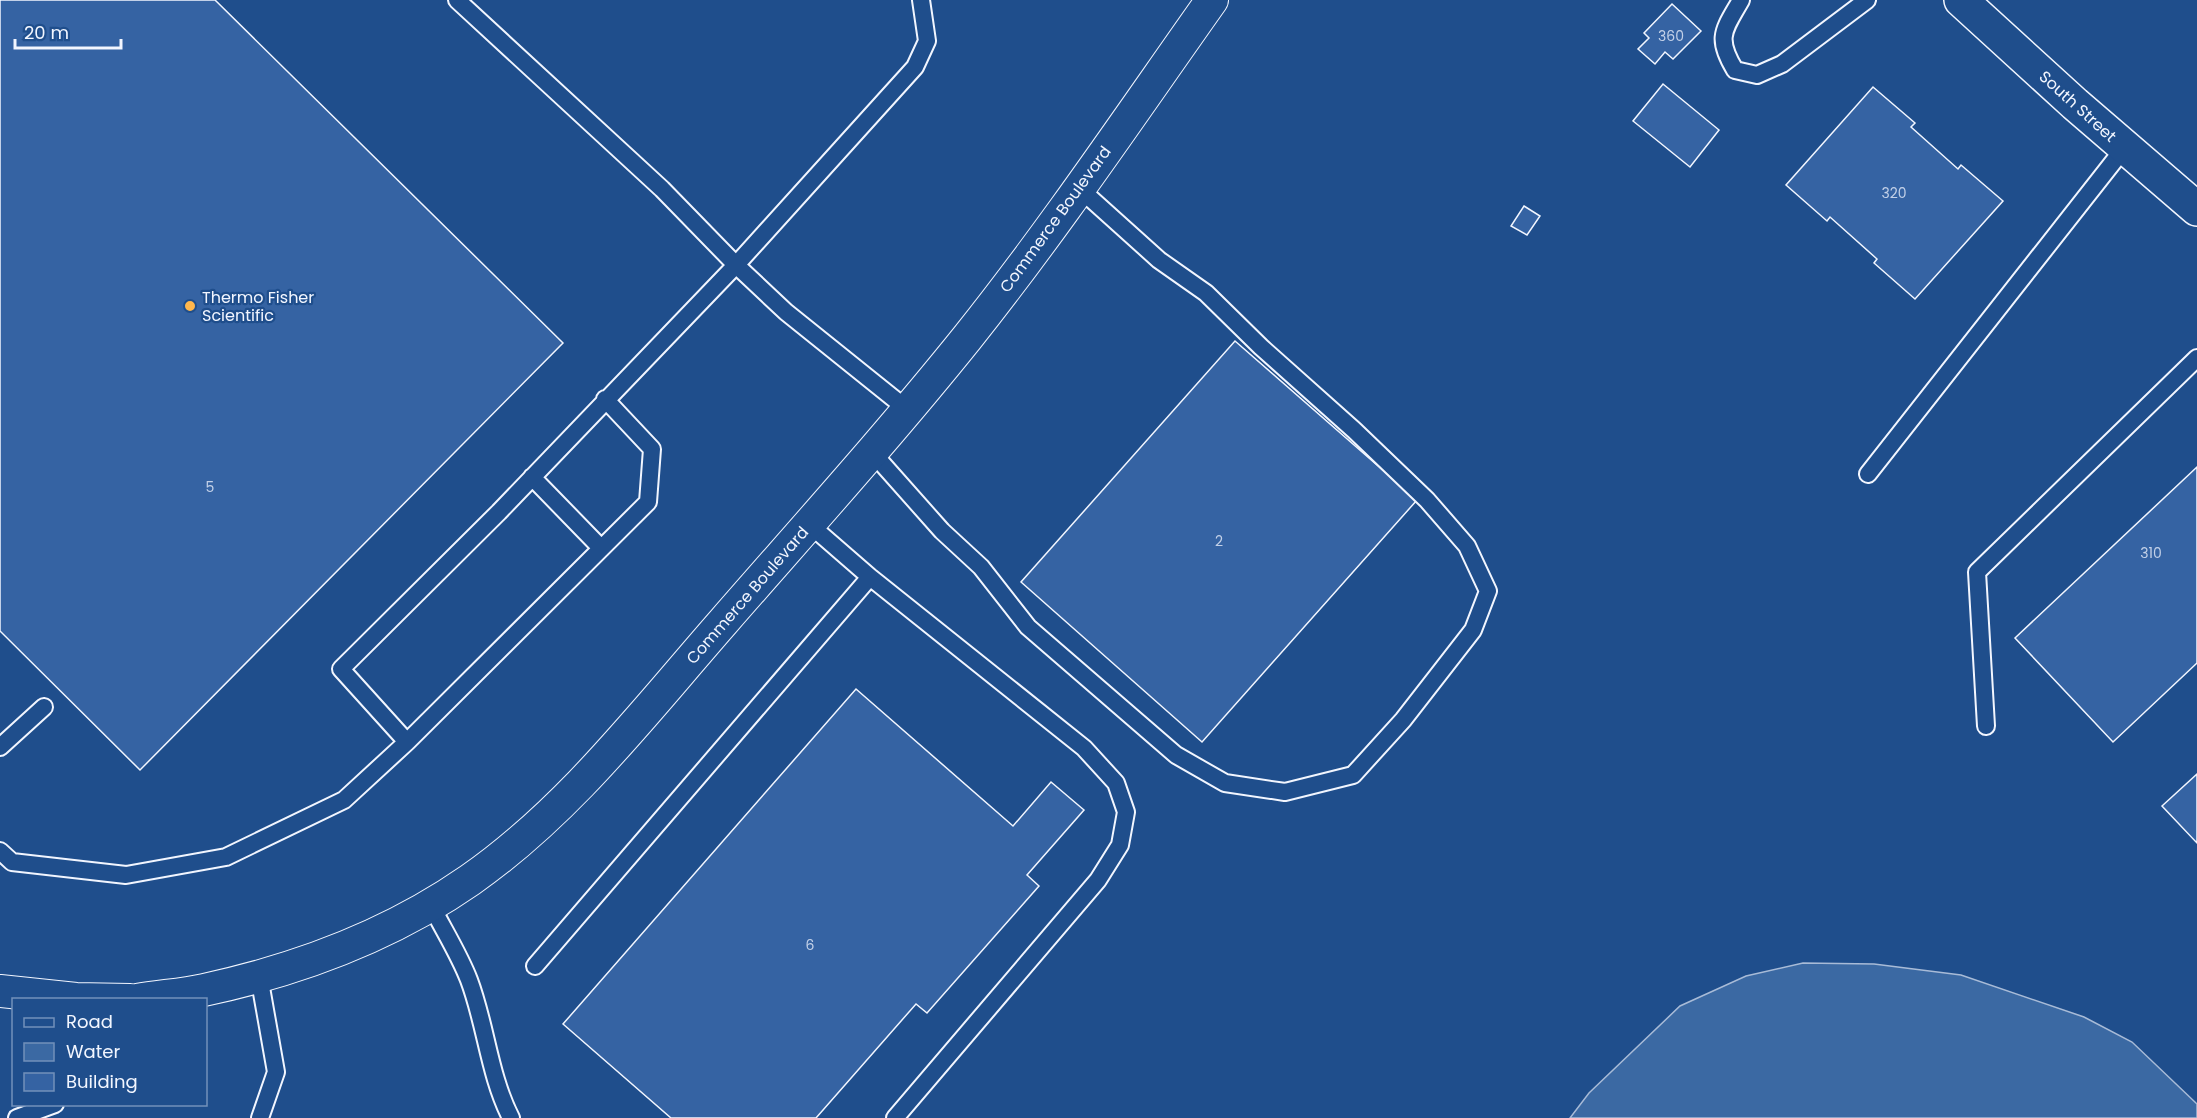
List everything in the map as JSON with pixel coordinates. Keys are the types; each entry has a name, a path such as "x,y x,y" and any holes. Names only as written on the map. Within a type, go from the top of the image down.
{"main road":[{"name":"South Street","path":"1961,0 2197,209"}],"street":[{"name":"Commerce Boulevard","path":"144,998 200,991 259,976 322,955 378,932 431,905 471,880 525,837 578,785 908,410 982,319 1079,188 1212,0"},
{"path":"0,991 66,998"}],"lane":[{"path":"457,0 662,189 736,265 786,312 908,410"},
{"path":"407,742 341,669 532,477 736,265 915,67 927,41 921,0"},
{"path":"1741,0 1723,32 1727,56 1735,70 1756,75 1782,64 1867,0"},
{"path":"1869,474 2125,147"},
{"path":"872,451 942,531 981,567 1028,627 1176,756 1225,783 1285,792 1353,775 1403,720 1473,630 1488,591 1467,546 1427,500 1354,430 1261,347 1206,293 1159,260 1079,188"},
{"path":"1986,726 1977,572 2197,358"},
{"path":"0,850 12,862 126,875 226,857 344,800 407,742 648,502 652,449 605,399"},
{"path":"532,477 601,548"},
{"path":"808,524 870,577 1084,748 1116,783 1126,812 1120,845 1098,880 895,1118"},
{"path":"535,966 870,577"},
{"path":"0,747 44,707"},
{"path":"431,905 469,980 501,1098 511,1118"},
{"path":"259,976 276,1072 260,1118"},
{"path":"17,1118 50,1106"}],"water":[{"path":"1803,963 1874,964 1961,975 2084,1017 2132,1042 2197,1104 2197,1118 1570,1118 1589,1093 1680,1006 1746,976"}],"building":[{"path":"0,0 215,0 563,343 140,770 0,631"},
{"path":"1672,4 1701,31 1673,59 1665,52 1655,64 1638,49 1649,38 1644,33"},
{"path":"1663,84 1719,130 1690,167 1633,121"},
{"path":"1873,87 1915,123 1911,127 1958,169 1961,165 2003,201 1915,299 1874,263 1877,259 1830,217 1827,221 1786,185"},
{"path":"1524,206 1540,216 1527,235 1511,226"},
{"path":"1235,341 1417,500 1202,742 1021,582"},
{"path":"2197,467 2197,663 2113,742 2015,638"},
{"path":"856,689 1013,826 1051,782 1084,810 1027,875 1039,886 927,1013 916,1004 816,1118 671,1118 563,1024"},
{"path":"2197,774 2197,843 2162,806"}],"place":[{"name":"Thermo Fisher Scientific","path":"190,306"}]}
